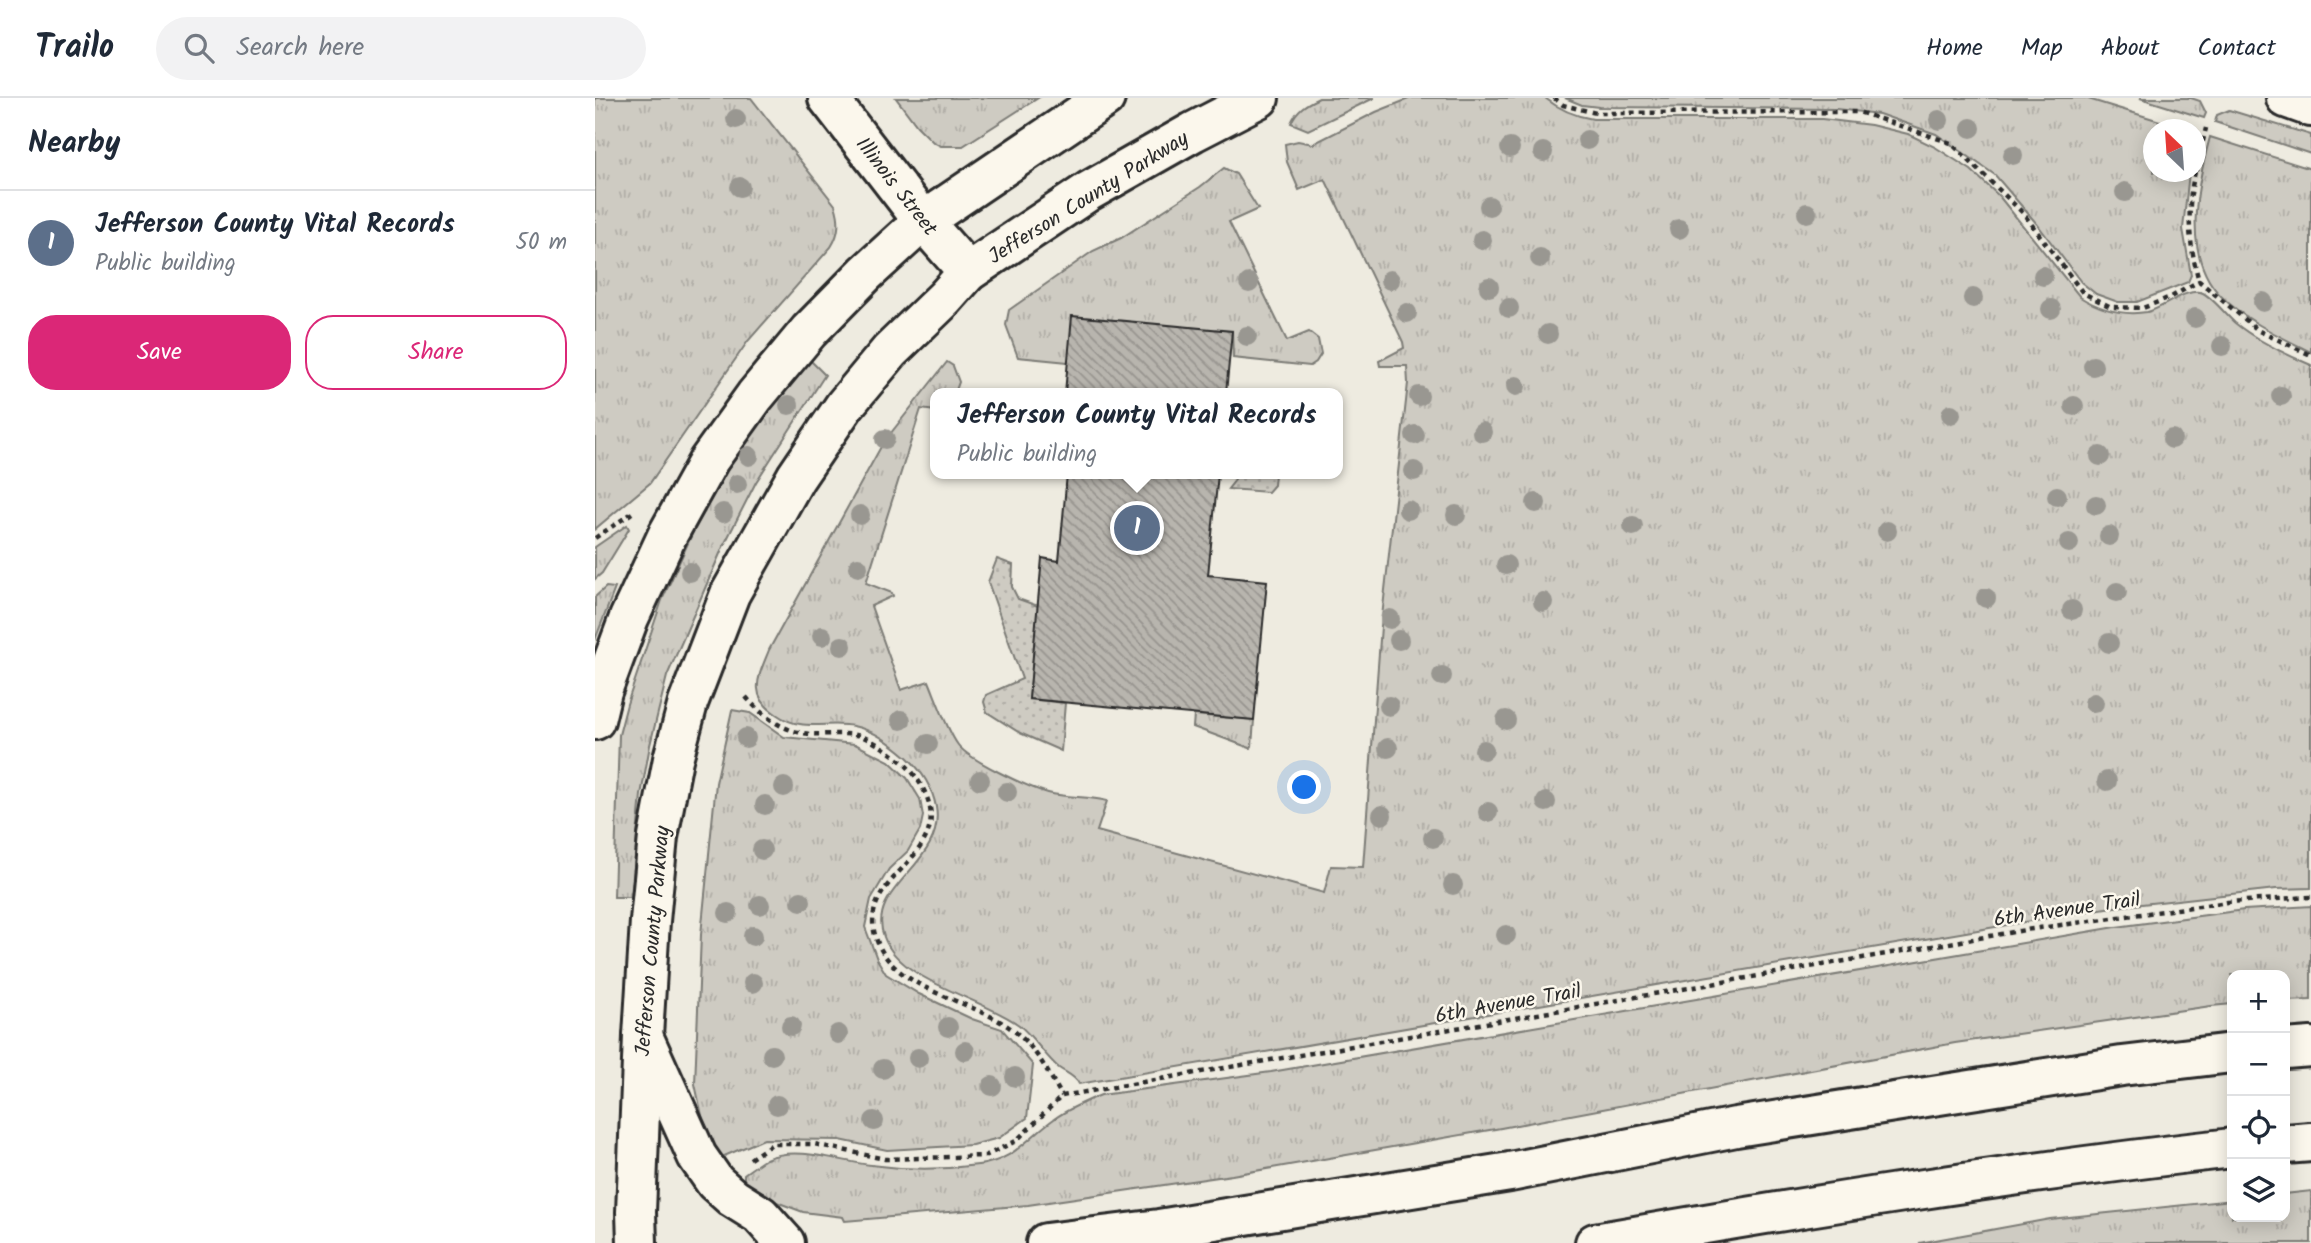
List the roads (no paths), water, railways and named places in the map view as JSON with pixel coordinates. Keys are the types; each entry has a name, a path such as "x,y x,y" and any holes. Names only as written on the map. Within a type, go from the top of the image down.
{"main road":[{"name":"Illinois Street","path":"828,98 922,221 968,272"},
{"path":"595,720 602,691 629,618 668,534 709,460 755,396 809,331 922,221 1105,98"},
{"name":"Jefferson County Parkway","path":"637,1243 643,1037 658,837 673,759 688,703 730,594 796,477 845,405 890,351 968,272 1089,191 1259,98"},
{"path":"2286,98 2311,107"},
{"path":"643,1037 697,1156 715,1182 733,1198 760,1214 785,1243"},
{"path":"2290,1049 2311,1047"},
{"path":"1046,1243 1159,1228 1510,1172 1736,1127 2122,1066 2227,1054"},
{"path":"2290,1143 2311,1142"},
{"path":"1595,1243 1927,1187 2087,1164 2227,1149"}],"place":[{"name":"Jefferson County Vital Records","path":"1137,528"}]}
